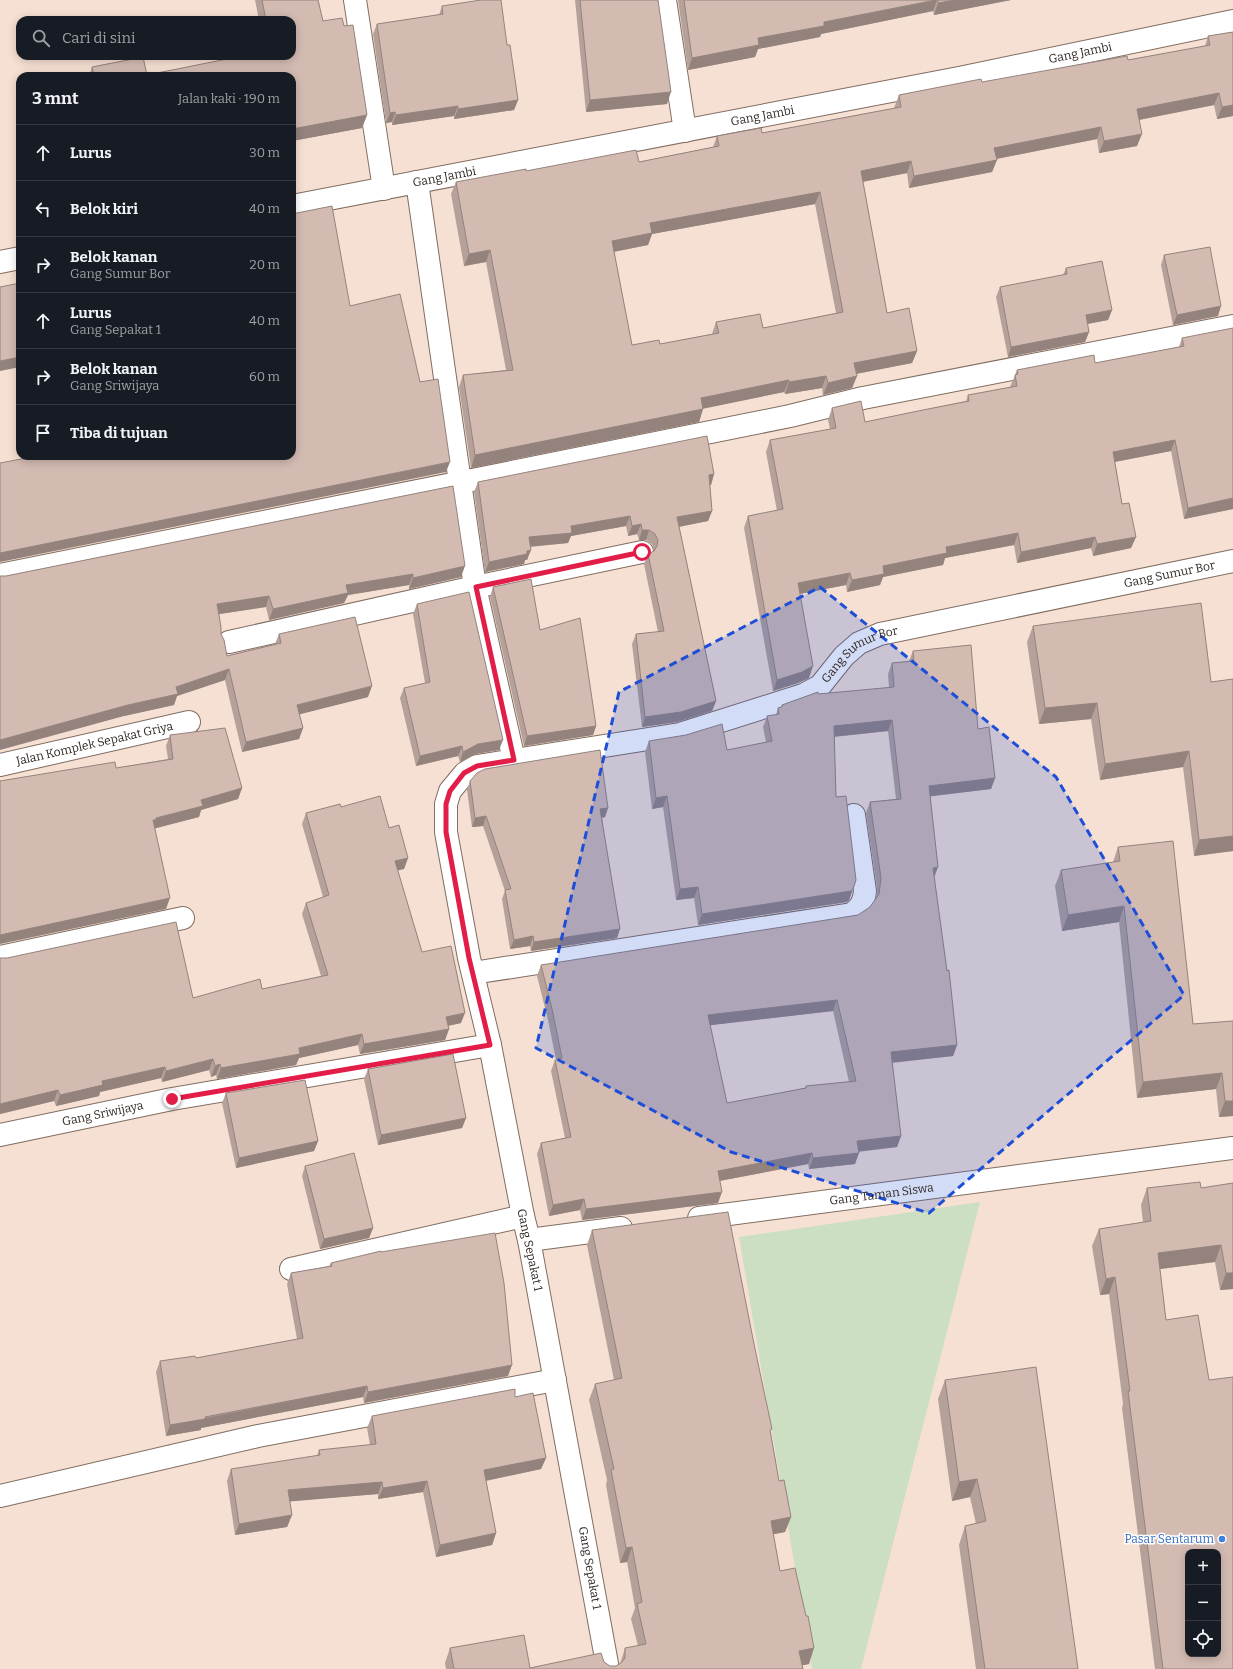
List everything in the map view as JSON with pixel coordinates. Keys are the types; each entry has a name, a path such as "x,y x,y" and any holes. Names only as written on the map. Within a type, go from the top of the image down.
{"street":[{"path":"355,0 384,189"},
{"path":"665,0 685,131"},
{"name":"Gang Jambi","path":"296,205 959,78 1233,21"},
{"path":"416,182 476,587 514,760"},
{"path":"0,262 16,259"},
{"path":"0,575 790,416 863,398 1233,326"},
{"path":"229,642 642,552"},
{"name":"Gang Sumur Bor","path":"446,832 446,804 450,791 464,773 477,766 680,734 803,695 820,686 844,656 859,643 880,634 1233,561"},
{"name":"Jalan Komplek Sepakat Griya","path":"0,765 189,722"},
{"path":"473,973 852,914 859,909 862,904 865,891 854,815"},
{"name":"Gang Sepakat 1","path":"446,832 473,973 490,1045 529,1240 608,1669"},
{"path":"0,957 183,918"},
{"name":"Gang Sriwijaya","path":"0,1135 172,1099 490,1045"},
{"name":"Gang Taman Siswa","path":"679,1220 1233,1148"},
{"path":"291,1269 523,1216"},
{"path":"529,1240 640,1226"},
{"path":"0,1496 258,1436 555,1380"}],"highlighted area":[{"path":"820,587 1056,777 1184,995 929,1213 731,1152 536,1048 619,692"}],"green space":[{"path":"980,1202 861,1669 812,1669 739,1237"}],"building":[{"path":"262,0 318,0 323,21 342,18 344,26 353,25 367,115 296,128 296,72 162,72 222,60 296,60 296,16 265,16"},
{"path":"481,0 501,0 507,45 510,45 518,100 458,109 458,106 396,115 395,112 390,113 377,24 443,14 442,6"},
{"path":"580,0 658,0 671,92 590,100"},
{"path":"684,0 936,0 824,22 824,26 758,38 759,45 692,58"},
{"path":"938,0 956,0 938,3"},
{"path":"1233,32 1233,105 1222,107 1219,93 1137,109 1142,134 1104,141 1101,127 994,148 997,160 914,176 911,161 861,171 887,313 909,308 917,351 854,363 857,376 828,383 826,376 789,382 789,380 701,398 703,409 475,455 463,375 513,370 490,250 469,254 456,182 526,169 526,171 636,150 639,162 719,146 717,136 761,128 762,133 901,107 899,95 981,79 982,82 1127,56 1128,60 1210,45 1208,36","holes":["820,192 843,312 763,328 760,314 716,322 719,333 660,344 659,340 632,345 612,241 652,233 650,223"]},
{"path":"128,60 144,60 146,72 93,72 92,67"},
{"path":"332,206 350,306 400,294 420,382 438,379 450,462 0,553 0,463 16,460 296,460 296,213"},
{"path":"1210,247 1221,306 1177,315 1164,255"},
{"path":"1102,261 1112,310 1086,315 1089,332 1011,347 1000,287 1067,274 1066,268"},
{"path":"16,284 16,358 0,361 0,287"},
{"path":"1233,328 1233,498 1188,508 1175,440 1113,452 1122,504 1129,503 1136,537 1097,544 1095,537 1021,552 1018,533 946,547 947,553 883,566 884,574 852,580 850,573 798,583 813,666 802,672 777,680 748,516 783,509 770,440 836,428 832,408 861,401 865,422 969,401 968,395 1017,386 1015,375 1018,374 1017,370 1094,355 1095,363 1184,346 1182,338"},
{"path":"707,436 714,474 709,475 712,511 677,517 716,701 681,712 645,717 636,634 664,631 648,554 654,551 657,546 658,540 655,534 649,530 642,530 641,524 632,526 630,516 571,526 572,533 529,537 531,550 527,551 527,554 489,562 478,482"},
{"path":"453,486 465,566 413,578 413,574 346,585 348,593 273,609 269,596 217,604 221,634 224,640 227,656 281,643 279,634 355,617 372,686 297,705 303,728 246,742 229,669 176,687 178,694 128,705 0,740 0,576"},
{"path":"531,579 540,630 580,618 596,726 527,736 493,587"},
{"path":"469,592 503,740 478,744 463,752 462,746 420,756 404,688 430,682 417,604"},
{"path":"1201,603 1211,682 1233,679 1233,836 1199,840 1189,751 1105,764 1097,703 1045,708 1033,626"},
{"path":"971,645 978,729 989,727 995,778 929,786 938,867 933,868 947,971 949,970 957,1045 891,1052 901,1136 857,1141 859,1153 813,1158 812,1153 718,1171 722,1192 586,1209 584,1199 553,1205 541,1143 571,1137 555,1060 562,1058 541,965 858,915 870,907 879,894 881,878 870,802 901,799 892,720 834,726 836,797 846,796 856,880 853,889 851,891 702,914 698,887 680,889 667,796 656,798 649,741 686,735 722,724 727,750 772,741 767,716 779,714 778,708 782,707 782,705 818,692 818,694 894,687 892,663 914,661 913,651","holes":["837,1000 856,1081 806,1086 806,1088 727,1103 708,1015"]},
{"path":"225,728 242,788 201,800 203,806 153,820 170,898 0,935 0,781 115,762 116,768 173,759 170,735"},
{"path":"600,750 608,808 600,809 620,929 534,942 533,936 514,940 505,890 511,889 486,816 475,818 470,781 477,773 485,769"},
{"path":"380,796 389,828 399,825 408,858 395,861 422,952 451,946 465,1013 446,1017 449,1029 364,1044 362,1034 299,1048 300,1054 221,1068 220,1064 215,1066 213,1059 166,1071 165,1067 102,1081 103,1085 60,1095 58,1090 0,1104 0,958 7,958 176,922 193,998 260,979 262,989 328,975 306,903 329,895 306,813 340,804 341,807"},
{"path":"1173,841 1193,1024 1233,1021 1233,1101 1225,1101 1222,1073 1143,1082 1124,906 1068,915 1061,870 1120,861 1118,847"},
{"path":"453,1054 466,1118 381,1135 368,1069"},
{"path":"305,1080 318,1141 239,1158 226,1093"},
{"path":"354,1153 373,1228 324,1239 305,1166"},
{"path":"1200,1182 1201,1188 1233,1183 1233,1273 1226,1273 1221,1245 1158,1253 1166,1320 1198,1315 1209,1380 1233,1377 1233,1669 1163,1669 1115,1277 1106,1279 1099,1229 1151,1221 1147,1188"},
{"path":"728,1212 772,1429 770,1430 779,1481 784,1480 791,1517 771,1521 780,1571 795,1568 806,1616 808,1616 814,1648 799,1651 803,1669 454,1669 450,1648 524,1635 530,1668 601,1653 604,1662 610,1666 616,1666 625,1658 625,1648 646,1644 637,1604 642,1602 632,1547 626,1548 611,1470 614,1469 595,1384 622,1378 592,1230"},
{"path":"495,1233 504,1283 512,1365 368,1392 367,1386 170,1425 160,1361 195,1356 196,1358 303,1338 291,1273 332,1266 331,1263 381,1251"},
{"path":"1036,1367 1078,1669 985,1669 965,1526 986,1521 977,1479 959,1482 945,1380"},
{"path":"515,1389 515,1397 533,1393 546,1458 484,1470 496,1533 440,1545 427,1481 383,1488 382,1482 288,1490 292,1515 239,1524 231,1469 320,1455 319,1450 376,1444 372,1416"}],"place":[{"name":"Pasar Sentarum","path":"1222,1539"}],"route":[{"path":"172,1099 490,1045 469,958 446,832 446,804 450,791 464,773 477,766 514,760 476,587 642,552"}]}
